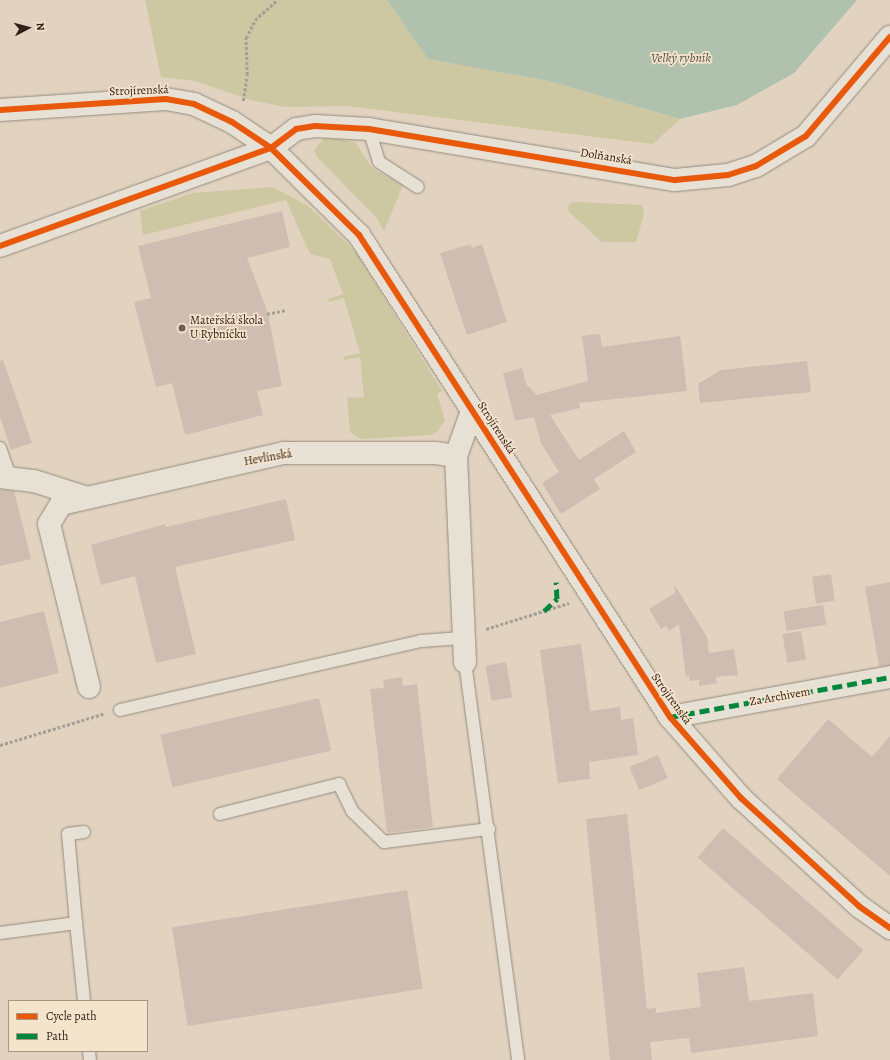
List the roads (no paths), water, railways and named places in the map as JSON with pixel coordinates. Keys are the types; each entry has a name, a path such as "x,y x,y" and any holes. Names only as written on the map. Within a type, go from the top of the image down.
{"street":[{"name":"Dolňanská","path":"0,246 271,148 296,129 334,124 675,180 728,175 756,166 806,136 890,38"},
{"name":"Strojírenská","path":"0,110 166,99 194,104 232,122 271,148 359,235 670,717 741,798 860,907 890,928"},
{"path":"465,662 462,638 456,456 472,411"},
{"name":"Hevlínská","path":"89,687 49,524 61,504 84,497 284,453 435,453 456,456"},
{"name":"Hevlínská","path":"5,477 84,497"},
{"name":"Za Archivem","path":"670,717 890,677"}],"lane":[{"path":"369,129 379,162 418,187"},
{"path":"0,448 5,477"},
{"path":"120,710 421,641 462,638"},
{"path":"465,662 489,829 518,1060"},
{"path":"220,814 339,784 352,812 384,842 489,829"},
{"path":"84,832 68,834 84,1000"},
{"path":"0,933 76,923"}],"water":[{"name":"Velký rybník","path":"387,0 857,0 794,73 737,105 680,119 549,81 428,59"}],"place":[{"name":"Mateřská škola U Rybníčku","path":"182,328"}]}
